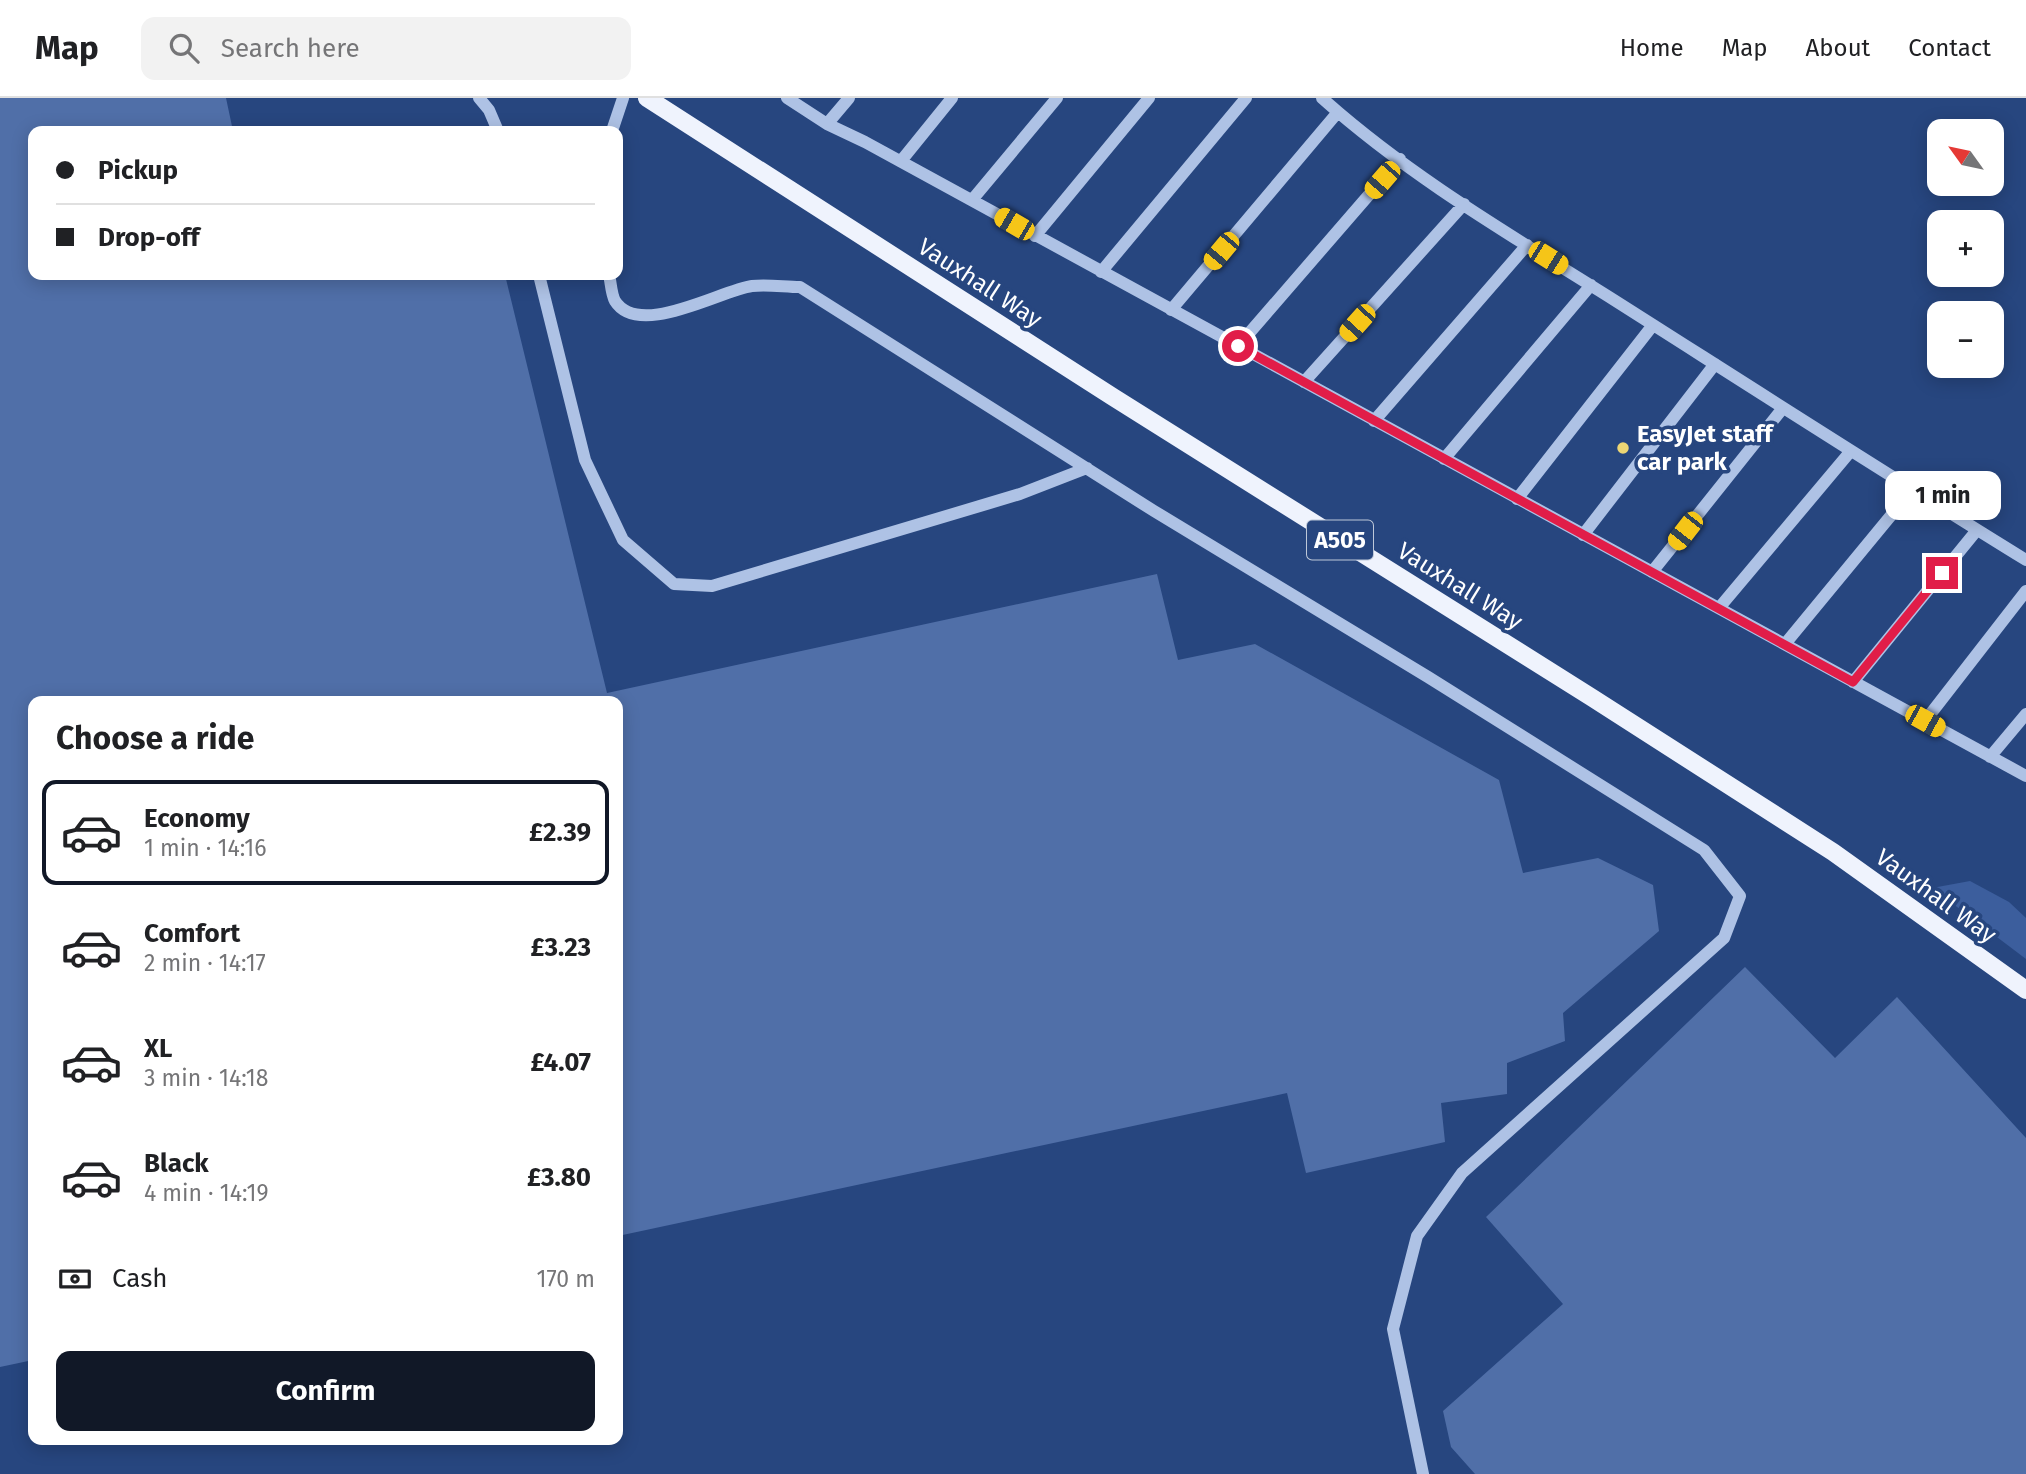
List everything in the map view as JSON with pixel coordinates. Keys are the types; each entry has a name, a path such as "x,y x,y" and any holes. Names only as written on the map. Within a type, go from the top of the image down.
{"main road":[{"name":"Vauxhall Way","path":"647,98 1101,390 1833,852 2026,990"}],"lane":[{"path":"479,98 489,110 496,126"},
{"path":"614,126 623,98"},
{"path":"787,98 827,124 901,161 2026,776"},
{"path":"827,124 849,98"},
{"path":"901,161 952,98"},
{"path":"972,200 1057,98"},
{"path":"1035,236 1149,98"},
{"path":"1101,272 1246,98"},
{"path":"1322,98 1364,135 1464,204 1850,452 2026,560"},
{"path":"1171,310 1338,112"},
{"path":"1238,346 1400,159"},
{"path":"1304,382 1464,204"},
{"path":"1374,421 1527,245"},
{"path":"540,280 585,460 623,540 674,584 712,586 1020,494 1087,468"},
{"path":"610,280 615,300 626,311 647,315 682,310 751,286 800,288 1704,850 1740,896 1724,938 1461,1173 1416,1236 1393,1329 1423,1474"},
{"path":"1444,459 1591,285"},
{"path":"1517,499 1653,325"},
{"path":"1584,535 1715,365"},
{"path":"1652,572 1783,408"},
{"path":"1719,608 1850,452"},
{"path":"1785,644 1912,490"},
{"path":"1853,682 1977,530"},
{"path":"1925,721 2026,591"},
{"path":"1990,757 2026,713"}],"shaded area":[{"path":"1970,881 2009,902 2026,918 2026,959 1932,888"}],"building":[{"path":"0,98 226,98 232,126 28,126 28,280 506,280 607,693 1157,574 1178,660 1255,644 1499,780 1523,873 1598,858 1653,885 1659,931 1563,1013 1565,1041 1507,1063 1507,1094 1441,1103 1445,1142 1306,1173 1287,1093 623,1235 623,696 28,696 28,1361 0,1367"},
{"path":"1745,967 1835,1058 1897,997 2026,1138 2026,1474 1475,1474 1451,1447 1443,1411 1563,1304 1486,1217"}],"place":[{"name":"EasyJet staff car park","path":"1623,448"}],"route":[{"path":"1238,346 1853,682 1942,573"}]}
